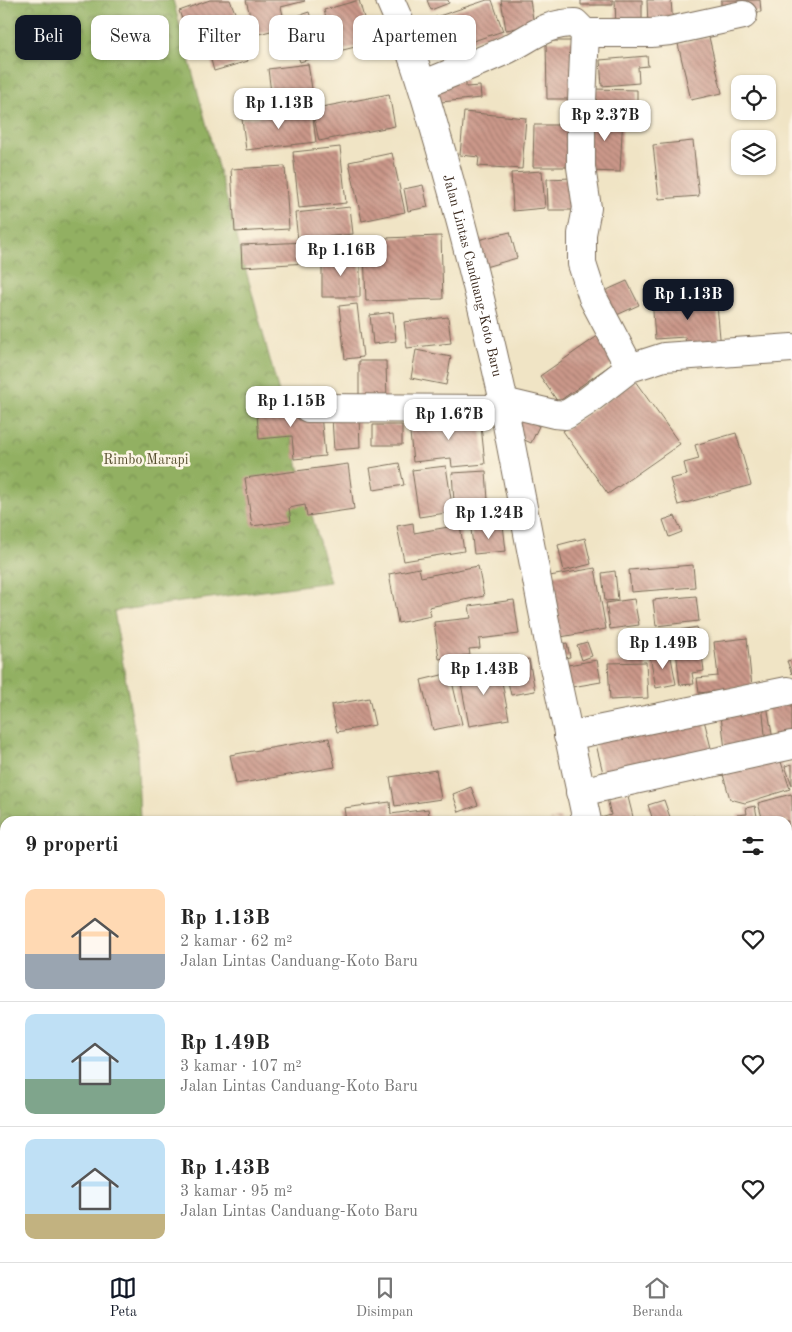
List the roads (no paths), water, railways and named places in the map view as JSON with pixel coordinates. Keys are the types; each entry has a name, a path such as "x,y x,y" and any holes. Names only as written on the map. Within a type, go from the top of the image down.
{"street":[{"name":"Jalan Lintas Canduang-Koto Baru","path":"390,0 422,85 458,209 482,302 568,736 586,816"},
{"path":"422,85 507,50 549,26 560,23 574,23 585,33 651,33 670,31 743,15"},
{"path":"585,33 580,123 580,168 587,208 582,234 582,264 593,298 630,368"},
{"path":"308,408 504,406 566,415 630,368 664,356 792,348"},
{"path":"568,736 787,691"},
{"path":"580,792 792,745"}],"park label":[{"name":"Rimbo Marapi","path":"146,459"}]}
